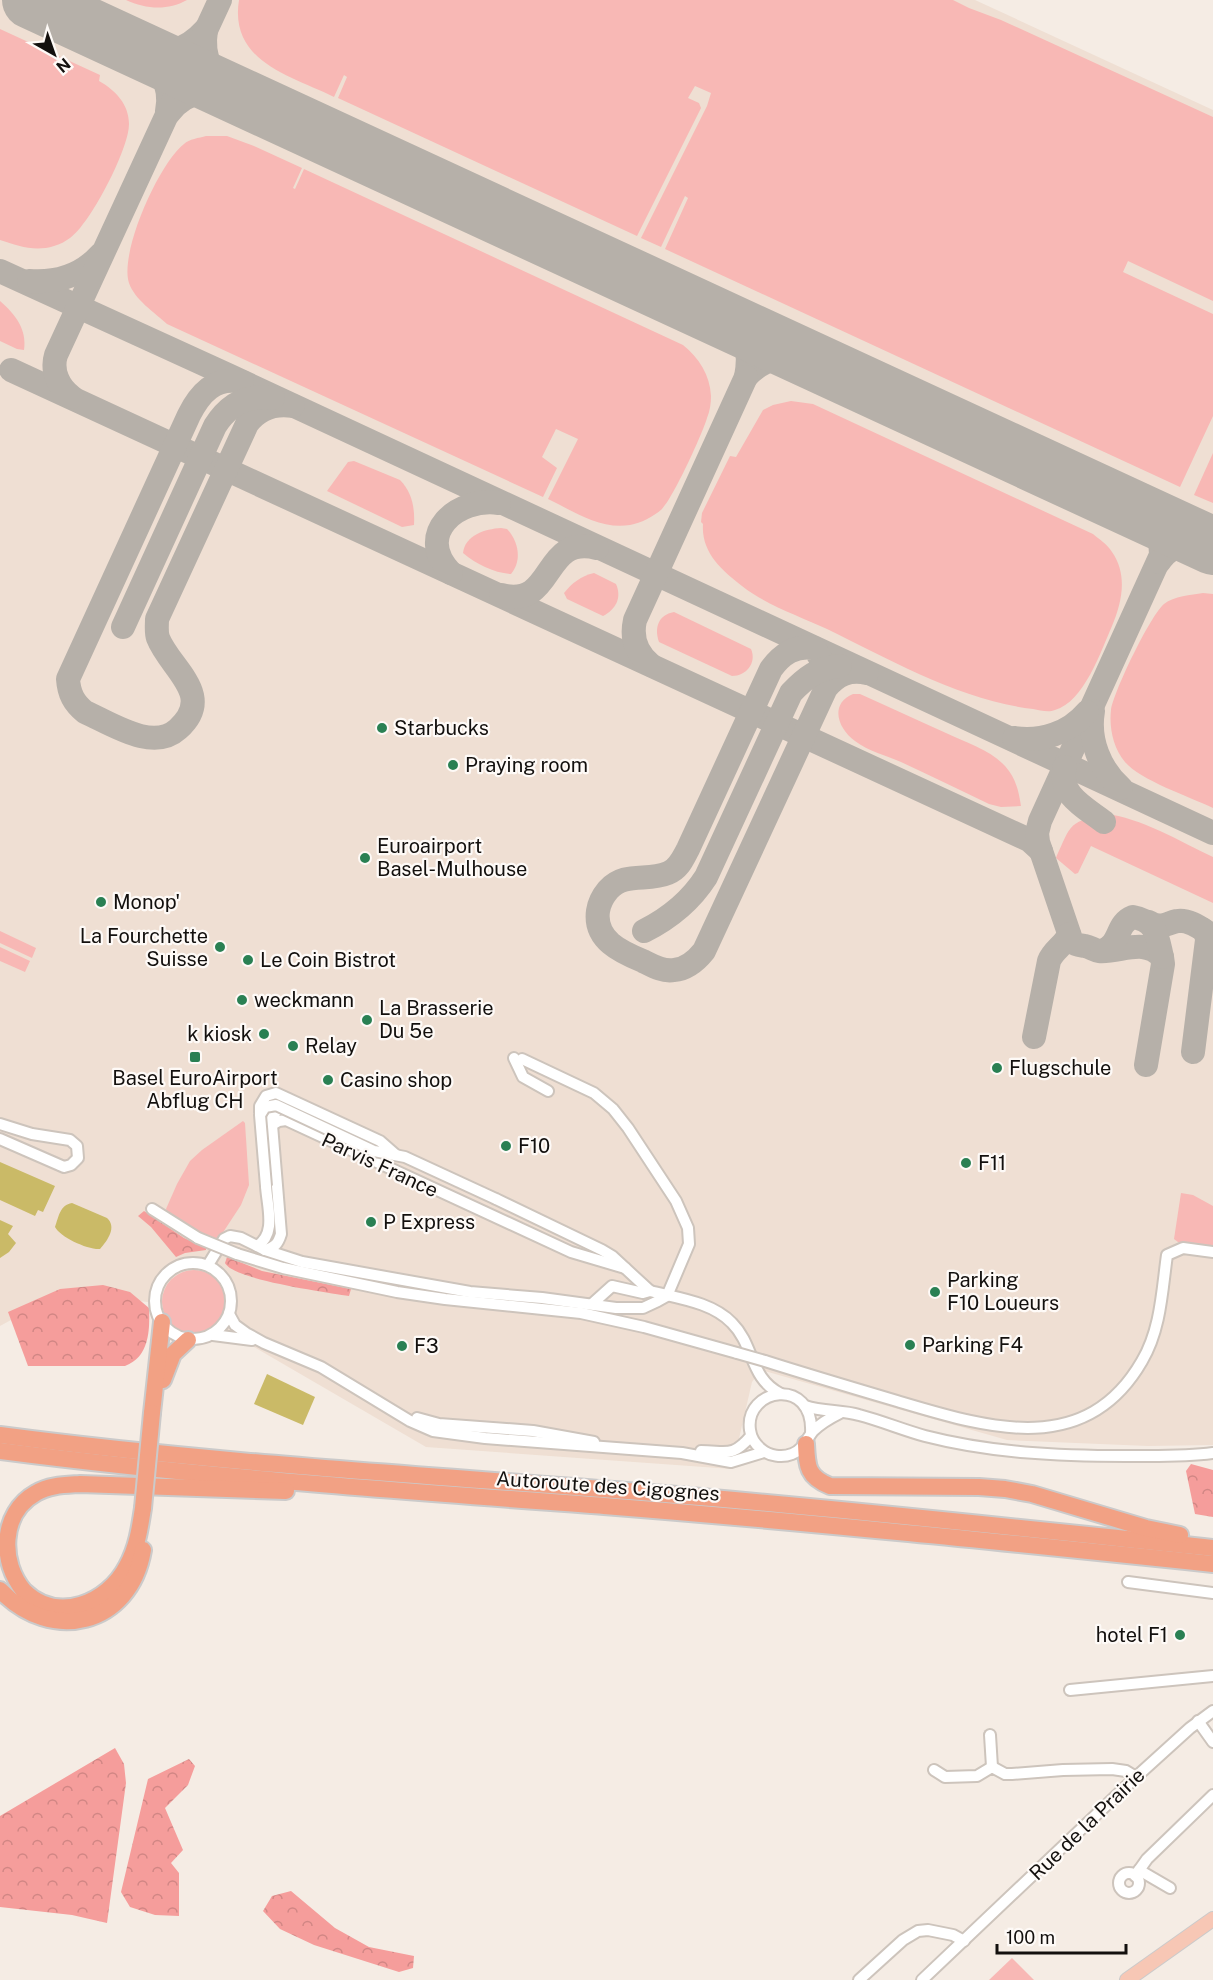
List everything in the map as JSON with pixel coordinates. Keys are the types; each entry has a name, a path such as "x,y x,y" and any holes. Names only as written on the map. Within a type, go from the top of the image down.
{"highway":[{"path":"0,1590 24,1610 45,1619 75,1622 105,1611 121,1599 142,1559 162,1322"},
{"path":"155,1413 169,1361 188,1340"},
{"name":"Autoroute des Cigognes","path":"0,1435 95,1447 378,1473 865,1511 1213,1546"},
{"path":"809,1438 806,1462 811,1474 820,1482 830,1486 1005,1489 1032,1494 1146,1528 1196,1538 1213,1546"},
{"name":"Autoroute des Cigognes","path":"0,1451 80,1461 384,1490 864,1527 1213,1564"},
{"path":"146,1509 129,1564 107,1592 88,1604 68,1608 46,1604 23,1591 9,1568 5,1554 5,1541 12,1517 24,1501 51,1487 80,1484 216,1490 332,1492 384,1490"}],"main road":[{"path":"1127,1980 1213,1919"}],"street":[{"path":"208,1265 224,1239 230,1236 241,1238 261,1248 302,1262 470,1292 616,1308 643,1308 667,1296 687,1249 689,1238 688,1228 676,1202 613,1109 594,1093 518,1058 524,1077 548,1091"},
{"path":"261,1248 269,1231 260,1115 265,1107 276,1105 374,1151 405,1157 490,1201 602,1250 651,1291 698,1304 722,1314 731,1321 747,1344 755,1368 764,1382 781,1394 799,1399 805,1406 810,1415 809,1438"},
{"path":"261,1248 274,1247 279,1242 280,1234 272,1125 272,1118 277,1110"},
{"name":"Parvis France","path":"272,1125 286,1120 571,1252 625,1268"},
{"path":"0,1124 32,1134 70,1140 77,1146 78,1158 71,1165 64,1167 0,1139"},
{"path":"489,1215 490,1201"},
{"path":"152,1209 198,1238 283,1269 397,1292 581,1313 644,1327 737,1353 964,1421 1012,1428 1044,1428 1071,1422 1094,1412 1120,1391 1143,1360 1154,1336 1167,1255 1182,1248 1213,1252"},
{"path":"213,1335 225,1323 229,1314 231,1294 228,1286 222,1277 208,1265 195,1262 172,1269 163,1277 155,1296 158,1316 173,1333 188,1340 213,1335 232,1336 264,1343"},
{"path":"592,1304 612,1286 643,1293 651,1291"},
{"path":"229,1314 240,1329 264,1343 321,1367 418,1426 433,1431 485,1438 682,1453 731,1462 764,1452 782,1456 791,1455 820,1425 840,1413"},
{"path":"764,1452 751,1436 749,1427 751,1417 755,1408 762,1401 781,1394"},
{"path":"805,1406 858,1414 924,1436 1019,1453 1082,1456 1213,1453"},
{"path":"392,1409 427,1422 533,1431 585,1439 618,1448"},
{"path":"485,1438 502,1428"},
{"path":"682,1453 733,1452 751,1436"},
{"path":"1128,1582 1213,1593"},
{"path":"1070,1690 1213,1676"},
{"name":"Rue de la Prairie","path":"921,1980 1136,1777 1198,1721 1213,1711"},
{"path":"1198,1721 1213,1742"},
{"path":"990,1735 993,1767"},
{"path":"993,1767 1005,1774 1112,1769 1126,1771 1136,1777"},
{"path":"933,1770 945,1777 977,1776 993,1767"},
{"path":"1170,1888 1137,1873 1147,1859 1213,1795"},
{"path":"860,1980 903,1940 918,1931 928,1930 953,1935 964,1941"}],"shaded area":[{"path":"0,0 975,0 1213,110 1213,1445 1148,1446 1007,1440 761,1370 752,1382 732,1469 426,1447 185,1307 64,1291 0,1326"},
{"path":"126,0 187,0 172,6 156,8"},
{"path":"239,0 953,0 1213,117 1213,301 1128,261 1123,272 1213,314 1213,416 1180,487 665,249 688,198 685,196 661,247 641,238 707,106 711,93 695,86 688,98 699,103 701,108 637,236 338,98 347,77 344,75 334,97 282,73 253,52 244,38 238,21"},
{"path":"0,29 100,75 99,81 120,98 127,110 129,124 124,147 97,204 74,235 63,243 47,248 27,248 0,240"},
{"path":"206,136 227,136 302,168 293,188 295,189 304,169 683,345 699,361 706,374 711,404 693,451 667,503 655,515 630,525 608,525 597,522 548,499 578,439 556,429 542,457 557,468 543,497 167,324 145,305 132,289 127,269 130,251 143,209 163,170 186,142"},
{"path":"0,301 19,322 24,335 24,350 0,341"},
{"path":"791,401 813,404 1093,534 1108,547 1120,570 1121,598 1116,617 1097,661 1075,697 1055,710 1047,711 1006,705 953,688 772,605 751,593 720,567 705,543 701,522 702,513 730,456 736,457 763,410"},
{"path":"1213,453 1213,503 1194,495"},
{"path":"354,461 400,480 412,501 414,525 402,527 327,491 348,462"},
{"path":"507,529 511,534 518,552 517,563 511,574 486,567 463,553 472,537 482,532"},
{"path":"594,573 616,584 618,589 617,603 603,616 567,599 564,593 577,580"},
{"path":"1203,593 1213,594 1213,808 1153,782 1132,769 1117,750 1111,723 1111,710 1119,687 1133,654 1158,611 1173,599"},
{"path":"674,612 751,649 753,659 749,668 742,674 732,676 659,642 657,627 661,619"},
{"path":"853,694 860,694 971,744 996,758 1012,775 1021,806 1001,807 989,804 860,745 844,730 839,717 841,704 845,698"},
{"path":"1105,814 1146,825 1213,857 1213,903 1091,846 1078,873 1075,874 1056,858 1072,827 1084,820"},
{"path":"0,931 36,948 32,958 0,943"},
{"path":"0,947 30,961 25,972 0,961"},
{"path":"243,1121 245,1123 249,1185 241,1205 218,1240 198,1232 168,1214 166,1209 190,1161"},
{"path":"0,1162 55,1186 43,1212 38,1210 35,1216 0,1200"},
{"path":"1181,1193 1193,1195 1213,1206 1213,1246 1182,1245 1174,1239"},
{"path":"72,1203 107,1218 110,1222 110,1234 100,1249 75,1242 62,1235 55,1227 62,1209"},
{"path":"0,1220 13,1226 8,1234 16,1243 0,1258"},
{"path":"194,1270 212,1276 220,1284 226,1302 220,1320 212,1328 194,1334 176,1328 168,1320 162,1302 168,1284 176,1276"},
{"path":"267,1374 315,1397 303,1425 254,1404"},
{"path":"1012,1958 1034,1980 989,1980"}],"green space":[{"path":"144,1211 206,1250 185,1253 176,1257 151,1227 138,1216"},
{"path":"227,1257 262,1271 351,1289 349,1296 245,1275 225,1263"},
{"path":"103,1285 130,1292 149,1308 148,1334 139,1356 125,1366 28,1366 8,1312 60,1289"},
{"path":"1191,1464 1213,1470 1213,1517 1195,1514 1186,1471"},
{"path":"115,1748 124,1764 126,1783 107,1923 72,1915 0,1907 0,1816"},
{"path":"189,1759 195,1766 188,1785 165,1808 183,1850 171,1863 179,1873 179,1916 155,1915 130,1907 121,1892 148,1779"},
{"path":"291,1891 335,1928 369,1947 414,1956 413,1968 399,1972 314,1945 280,1929 263,1911 272,1896"}],"taxiway":[{"path":"72,397 57,379 56,355 220,0"},
{"path":"137,49 174,50 190,43 205,30"},
{"path":"206,30 206,51 211,67 237,94"},
{"path":"137,49 162,76 168,92 167,111"},
{"path":"169,113 185,98 203,92 223,93 243,98"},
{"path":"29,281 49,281 68,277 85,268 100,255"},
{"path":"0,271 1213,833"},
{"path":"724,320 738,332 746,344 748,359 746,377 768,361 784,357 811,360"},
{"path":"11,370 1029,840 1041,851"},
{"path":"651,665 636,645 635,620 746,377"},
{"path":"242,382 216,384 203,393 193,407 68,679 71,694 78,705 85,712 107,723 132,734 157,738 178,729 189,717 193,705 192,693 158,638 157,619 247,424 256,414 267,408 279,405 293,406"},
{"path":"123,627 220,418 233,406 247,399 273,398"},
{"path":"451,573 441,559 437,545 439,532 445,521 456,512 469,506 499,503"},
{"path":"1124,505 1151,524 1158,537 1161,555 1040,821 1037,833 1072,942 1099,951 1132,947 1148,948 1162,957 1163,964 1146,1065"},
{"path":"1159,562 1170,551 1183,544 1198,543 1213,547"},
{"path":"501,595 519,596 531,592 566,551 579,547 597,548"},
{"path":"824,692 825,669 814,648 795,649 775,664 680,863 672,871 660,876 629,879 615,884 603,897 598,921 600,930 611,944 654,967 666,970 683,968 698,958 704,951 826,688 844,674 867,673"},
{"path":"644,931 679,908 706,877 791,693 813,674 840,666"},
{"path":"1093,711 1092,733 1097,753 1107,772 1121,788"},
{"path":"1014,738 1035,739 1063,731 1087,712"},
{"path":"1065,767 1065,785 1069,793 1104,822"},
{"path":"1102,951 1113,944 1123,924 1133,917 1147,922 1155,931 1162,957"},
{"path":"1149,922 1160,926 1177,921 1187,922 1213,936"},
{"path":"1193,1052 1207,940 1206,933 1202,929"},
{"path":"1034,1037 1049,961 1069,934"}],"runway":[{"path":"31,0 1213,546"}],"place":[{"name":"Starbucks","path":"382,728"},
{"name":"Praying room","path":"453,765"},
{"name":"Euroairport Basel-Mulhouse","path":"365,858"},
{"name":"Monop'","path":"101,902"},
{"name":"La Fourchette Suisse","path":"220,947"},
{"name":"Le Coin Bistrot","path":"248,960"},
{"name":"weckmann","path":"242,1000"},
{"name":"La Brasserie Du 5e","path":"367,1020"},
{"name":"k kiosk","path":"264,1034"},
{"name":"Relay","path":"293,1046"},
{"name":"Basel EuroAirport Abflug CH","path":"195,1057"},
{"name":"Flugschule","path":"997,1068"},
{"name":"Casino shop","path":"328,1080"},
{"name":"F10","path":"506,1146"},
{"name":"F11","path":"966,1163"},
{"name":"P Express","path":"371,1222"},
{"name":"Parking F10 Loueurs","path":"935,1292"},
{"name":"Parking F4","path":"910,1345"},
{"name":"F3","path":"402,1346"},
{"name":"hotel F1","path":"1180,1635"}]}
